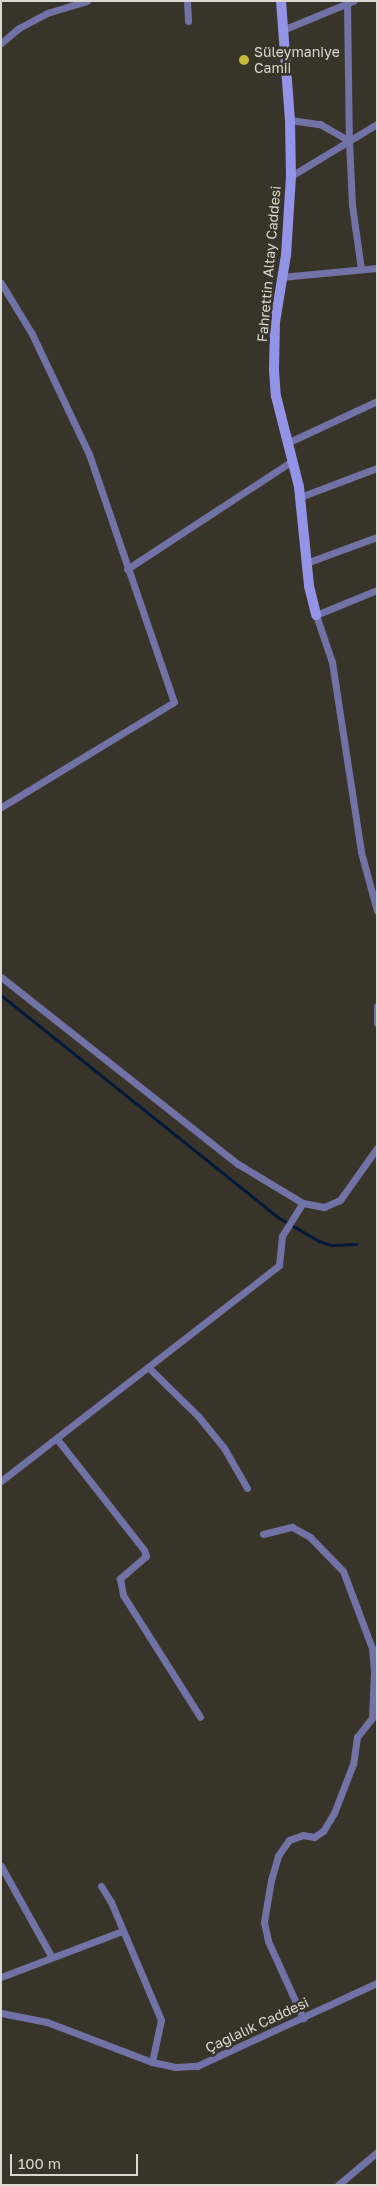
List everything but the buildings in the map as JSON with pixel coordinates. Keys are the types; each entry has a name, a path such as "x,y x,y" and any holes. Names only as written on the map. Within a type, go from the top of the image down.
{"street":[{"path":"1,43 19,28 47,13 87,1"},
{"path":"187,1 188,21"},
{"name":"Fahrettin Altay Caddesi","path":"281,1 290,120 291,176 286,252 275,322 274,370 276,396 300,497 306,563 316,615"},
{"path":"284,29 350,2 349,140 360,270"},
{"path":"290,120 320,124 349,140"},
{"path":"291,176 377,124"},
{"path":"282,278 377,268"},
{"path":"1,283 32,334 89,454 174,702 1,807"},
{"path":"287,442 377,401"},
{"path":"128,569 292,461"},
{"path":"300,497 377,468"},
{"path":"306,563 377,536"},
{"path":"377,590 316,615 332,662 361,852 377,911"},
{"path":"1,977 230,1158 303,1203 324,1207 340,1200 377,1148"},
{"path":"377,1006 377,1023"},
{"path":"1,1481 279,1265 282,1236 303,1203"},
{"path":"148,1367 224,1448 247,1488"},
{"path":"57,1439 144,1550 146,1556 120,1579 123,1595 200,1717"},
{"path":"263,1534 292,1527 310,1537 343,1571 372,1648 374,1672 372,1718 357,1738 353,1764 334,1813 323,1831 314,1837 303,1835 289,1840 278,1856 271,1880 264,1922 268,1941 303,2018"},
{"path":"1,1866 51,1956"},
{"path":"101,1886 161,2020 152,2062"},
{"path":"1,1978 51,1956 122,1931"},
{"name":"Çağlalık Caddesi","path":"1,2013 46,2022 152,2062 175,2067 197,2066 377,1983"},
{"path":"338,2185 377,2152"}],"waterway":[{"path":"1,995 278,1217 319,1241 331,1245 356,1244"}],"place":[{"name":"Süleymaniye Camii","path":"244,60"}]}
